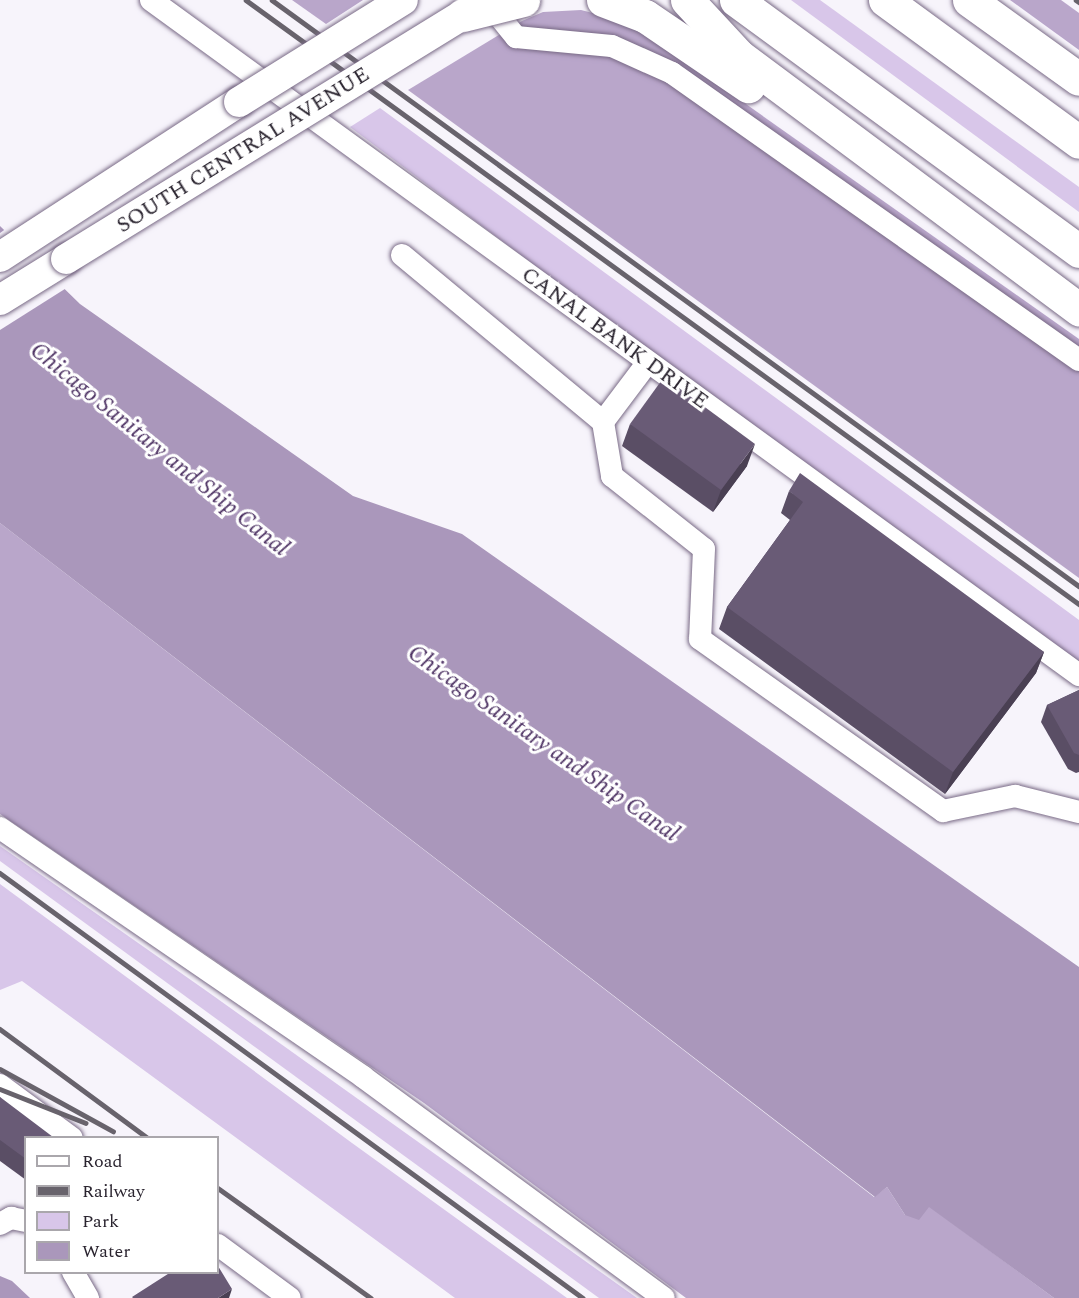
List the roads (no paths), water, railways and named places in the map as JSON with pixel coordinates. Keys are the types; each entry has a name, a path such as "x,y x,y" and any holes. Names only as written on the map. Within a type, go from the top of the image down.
{"highway":[{"path":"474,7 523,0"},
{"path":"603,0 645,16 734,64 1079,309"},
{"path":"687,0 734,64"},
{"path":"736,0 1079,251"},
{"path":"885,0 1079,142"},
{"path":"969,0 1079,80"}],"main road":[{"name":"SOUTH CENTRAL AVENUE","path":"0,257 403,0"},
{"name":"SOUTH CENTRAL AVENUE","path":"0,300 474,7"}],"lane":[{"name":"CANAL BANK DRIVE","path":"151,0 1079,675"},
{"path":"474,7 516,37 612,46 672,73 1079,360"},
{"path":"402,255 603,422 612,476 704,549 700,639 943,811 1015,796 1079,812"},
{"path":"603,422 648,362"},
{"path":"0,828 363,1077 664,1298"},
{"path":"0,1085 71,1136"},
{"path":"0,1224 11,1218 24,1221"},
{"path":"219,1246 290,1298"},
{"path":"74,1274 88,1298"}],"water":[{"name":"Chicago Sanitary and Ship Canal","path":"0,226 80,304 353,496 462,534 1079,967 1079,1298 1054,1298 929,1207 919,1220 905,1215 887,1187 875,1197 0,523"},
{"path":"0,1276 12,1281 30,1298 0,1298"}],"railway":[{"path":"246,0 1079,604"},
{"path":"272,0 1079,586"},
{"path":"0,873 583,1298"},
{"path":"0,1029 145,1136"},
{"path":"0,1069 113,1131"},
{"path":"0,1089 86,1123"},
{"path":"219,1189 371,1298"}]}
